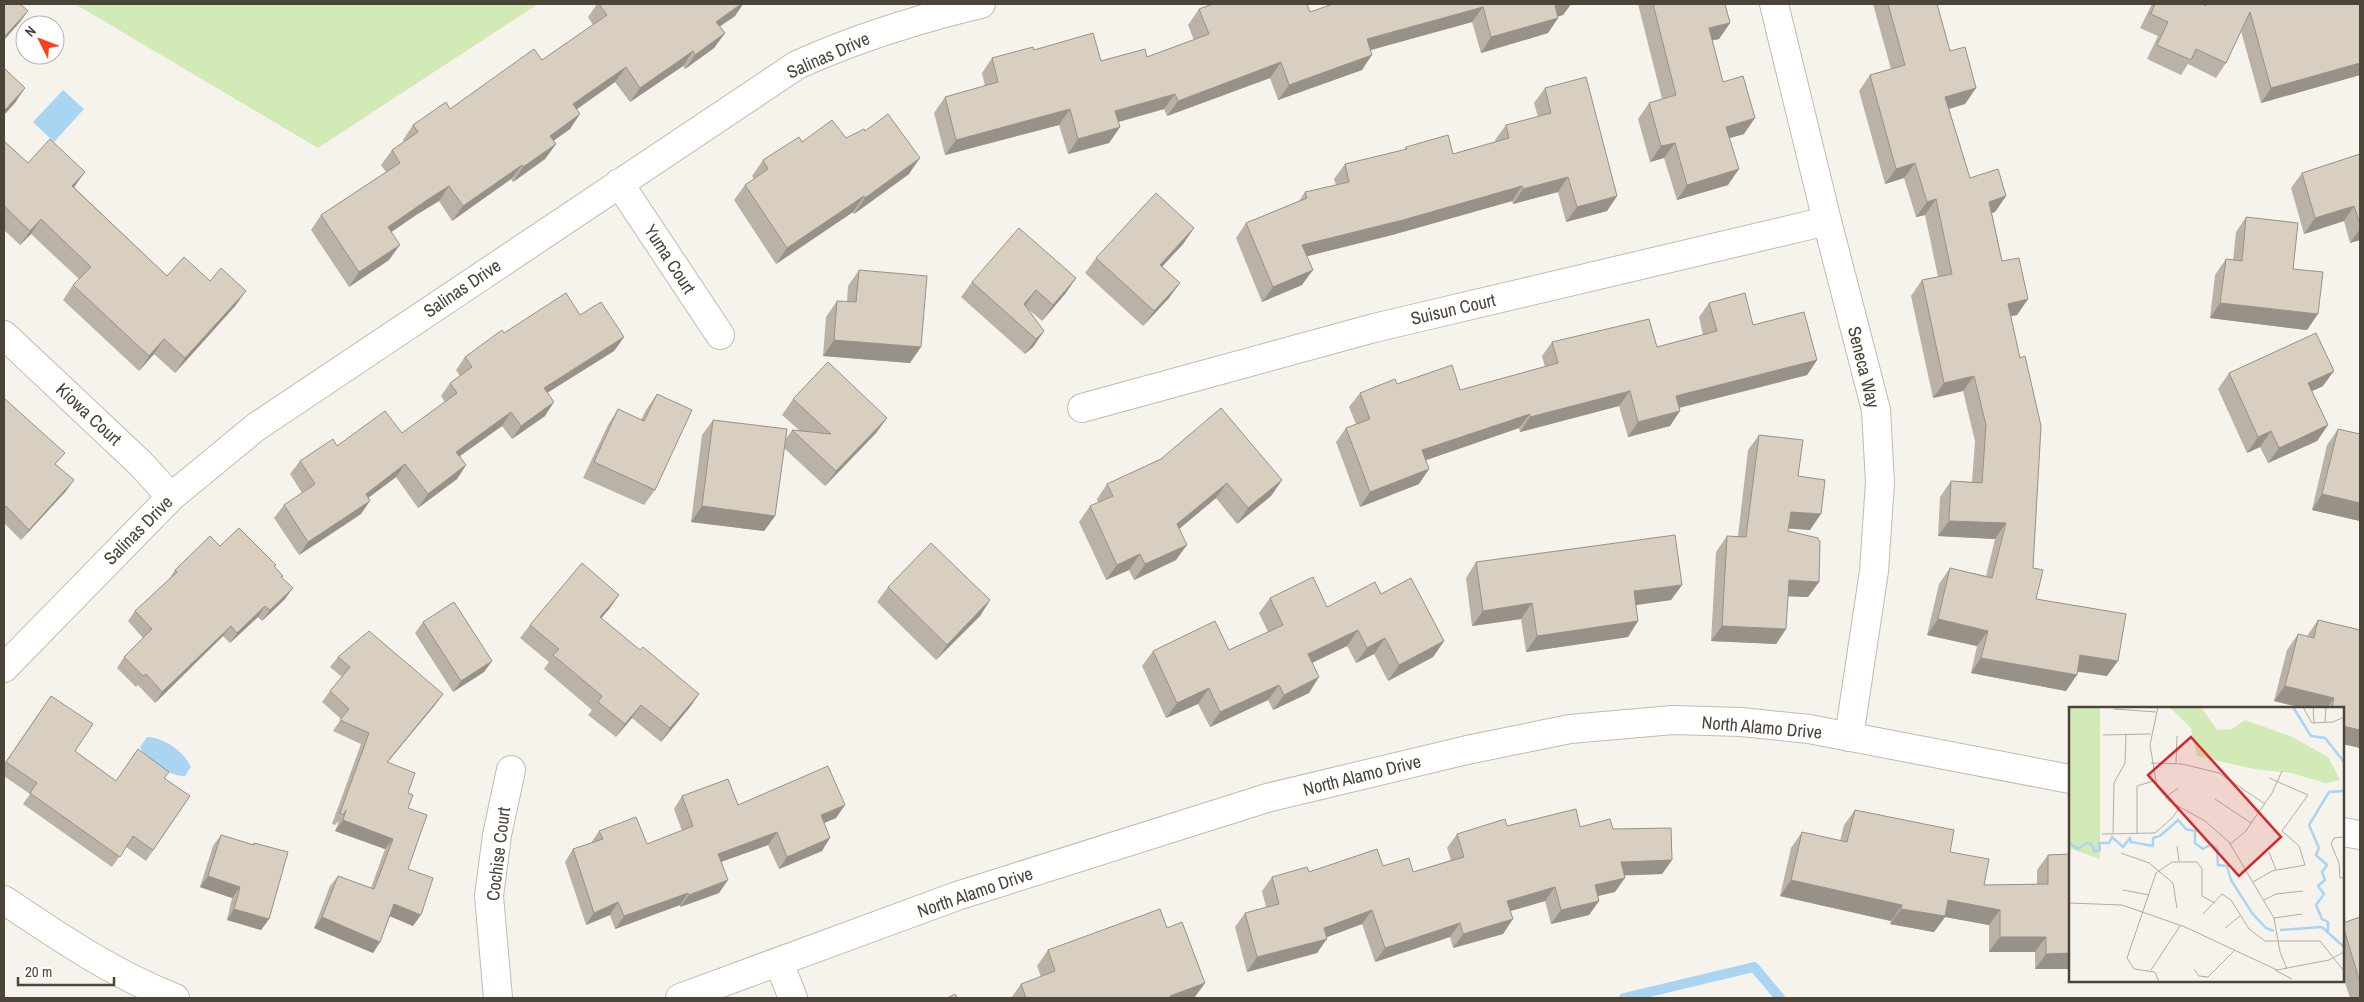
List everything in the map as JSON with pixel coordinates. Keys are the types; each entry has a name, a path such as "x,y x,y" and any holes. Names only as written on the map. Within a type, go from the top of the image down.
{"street":[{"name":"Salinas Drive","path":"4,668 171,497 256,427 798,65 847,43 938,14 981,4"},
{"name":"Seneca Way","path":"1774,4 1876,410 1880,482 1874,571 1849,737"},
{"name":"Yuma Court","path":"619,183 720,335"},
{"name":"Suisun Court","path":"1082,408 1374,328 1827,221"},
{"name":"Kiowa Court","path":"4,335 141,464 171,497"},
{"name":"North Alamo Drive","path":"680,998 957,896 1258,801 1467,750 1570,729 1673,720 1741,722 1809,729 2069,780"},
{"name":"Cochise Court","path":"498,998 489,896 497,835 511,770"},
{"path":"2344,832 2360,836"},
{"path":"4,900 136,991 175,998"},
{"path":"779,963 792,998"}],"green space":[{"path":"75,4 538,4 318,148"}],"water":[{"path":"63,90 84,109 54,142 33,122"},
{"path":"147,737 173,746 184,756 191,767 185,776 165,771 143,753 140,747"}],"building":[{"path":"4,4 20,4 28,11 24,15 15,15 15,25 4,37"},
{"path":"599,4 741,4 716,22 725,33 695,55 693,51 640,88 626,67 573,104 580,114 550,136 556,144 463,206 449,186 388,227 400,245 359,272 321,215 400,163 392,150 418,132 413,125 446,102 450,109 534,49 542,60 607,15"},
{"path":"1213,4 1307,4 1310,12 1333,4 1559,4 1555,5 1558,18 1491,37 1483,7 1367,39 1372,55 1289,85 1281,62 1178,101 1175,94 1115,111 1120,127 1078,139 1070,109 956,140 945,97 998,82 992,58 1033,47 1034,50 1093,33 1101,61 1145,49 1147,57 1209,34 1199,9"},
{"path":"1653,4 1725,4 1730,23 1709,28 1723,82 1743,76 1755,118 1726,127 1739,169 1687,185 1675,143 1661,146 1649,103 1676,95"},
{"path":"1888,4 1937,4 1950,51 1965,47 1976,88 1945,97 1970,178 1998,169 2006,196 1989,202 2002,261 2019,258 2028,299 2008,304 2020,358 2025,356 2041,426 2033,568 2043,570 2036,599 2126,614 2118,661 2080,655 2077,675 1981,658 1988,631 1938,619 1950,568 1992,578 2006,523 1949,521 1951,481 1982,483 1986,425 1974,376 1944,383 1922,280 1952,274 1936,199 1927,202 1915,163 1896,169 1870,75 1905,65"},
{"path":"2155,4 2205,4 2205,6 2206,4 2360,4 2360,63 2271,88 2250,12 2226,63 2196,49 2191,60 2157,45 2168,22 2151,14"},
{"path":"4,68 25,88 4,111"},
{"path":"1586,77 1617,196 1577,207 1568,177 1523,189 1522,186 1403,220 1302,245 1313,270 1273,287 1246,223 1307,198 1305,192 1349,182 1345,164 1407,149 1406,147 1448,135 1453,154 1509,138 1506,125 1551,113 1545,88"},
{"path":"888,114 920,158 865,198 864,196 787,248 745,185 768,169 763,160 799,137 802,142 832,120 846,138 864,129 865,131"},
{"path":"50,139 85,172 72,186 167,276 184,257 210,281 221,268 246,291 185,358 164,339 149,356 73,285 91,267 41,219 30,231 4,206 4,141 28,163"},
{"path":"2360,154 2360,224 2354,206 2315,218 2302,173"},
{"path":"1156,193 1194,228 1160,265 1180,283 1154,311 1096,258"},
{"path":"2246,217 2298,223 2293,269 2323,272 2318,314 2220,303 2226,259 2242,261"},
{"path":"1019,228 1076,278 1053,305 1036,290 1024,304 1044,331 1036,339 972,282"},
{"path":"859,270 927,276 921,347 834,340 837,301 856,302"},
{"path":"566,293 580,315 601,302 624,337 544,388 554,402 521,426 511,412 456,452 466,465 428,494 405,464 366,494 370,501 308,542 284,505 315,484 300,461 333,439 337,446 385,411 402,433 457,393 450,383 472,367 465,357 502,330 504,333"},
{"path":"1745,293 1753,325 1804,312 1817,360 1676,396 1680,411 1638,422 1630,391 1530,417 1530,414 1422,450 1429,469 1370,492 1346,428 1370,419 1360,393 1395,379 1397,384 1452,365 1460,390 1558,363 1552,342 1649,319 1657,347 1717,331 1709,303"},
{"path":"2316,333 2334,371 2308,383 2328,425 2279,448 2271,431 2258,437 2229,373"},
{"path":"828,362 887,418 836,471 792,430 831,434 793,399"},
{"path":"657,394 692,410 655,490 594,462 618,409 644,421"},
{"path":"4,398 65,453 55,464 74,480 29,530 6,506 4,508"},
{"path":"1221,408 1282,480 1248,508 1227,483 1177,524 1187,545 1145,564 1140,554 1117,565 1090,506 1113,496 1107,484 1161,459"},
{"path":"713,420 787,429 775,516 702,506"},
{"path":"2338,429 2360,434 2360,503 2322,494"},
{"path":"1759,435 1803,440 1798,476 1825,480 1821,514 1791,512 1788,531 1818,538 1820,541 1819,582 1789,580 1786,629 1722,626 1727,536 1746,537"},
{"path":"239,528 276,565 274,566 283,576 281,577 293,588 270,610 265,606 237,633 231,626 162,692 146,674 143,676 124,657 152,629 135,611 177,572 175,570 210,536 220,546"},
{"path":"1675,535 1682,585 1634,591 1638,621 1537,636 1532,603 1483,611 1476,562"},
{"path":"931,543 990,600 947,645 888,587"},
{"path":"582,563 619,595 600,617 640,650 643,647 699,694 670,728 641,705 625,724 598,702 602,696 553,655 559,649 530,625"},
{"path":"1313,577 1327,607 1375,582 1381,594 1411,578 1444,641 1399,665 1385,638 1367,648 1358,630 1308,654 1319,677 1284,695 1279,685 1220,712 1209,688 1177,703 1153,651 1215,621 1229,650 1283,625 1270,598"},
{"path":"454,602 492,661 461,681 423,622"},
{"path":"2318,620 2360,630 2360,730 2344,726 2344,707 2332,707 2334,698 2285,686 2298,634 2314,638"},
{"path":"369,631 443,694 387,762 415,773 408,793 413,795 408,808 427,815 408,869 433,878 421,915 394,904 380,942 322,917 338,876 374,889 393,839 343,820 346,810 343,815 340,813 369,733 340,720 349,709 330,691 350,667 338,657"},
{"path":"51,696 93,724 75,751 116,781 138,749 169,772 164,778 190,796 153,850 133,836 120,857 30,793 37,783 6,762"},
{"path":"828,766 845,805 821,815 830,838 787,857 777,832 718,854 728,880 624,916 618,902 594,913 573,849 603,839 599,831 636,817 647,844 693,826 682,796 728,779 738,805"},
{"path":"1576,809 1580,827 1610,819 1613,829 1671,828 1672,860 1621,862 1625,878 1595,885 1599,901 1561,910 1555,887 1507,901 1513,919 1463,934 1460,923 1385,948 1372,910 1324,928 1327,939 1257,957 1245,913 1279,904 1272,877 1307,867 1309,872 1377,849 1383,866 1409,858 1413,872 1464,857 1457,834 1505,819 1507,826"},
{"path":"1855,810 1954,830 1950,852 1989,859 1984,885 2048,884 2048,855 2069,854 2069,953 2046,954 2046,937 2000,937 2000,910 1948,900 1945,916 1901,909 1902,905 1791,880 1802,832 1847,842"},
{"path":"221,835 254,845 254,843 288,852 269,919 234,909 240,887 208,876"},
{"path":"1160,909 1167,928 1182,922 1205,983 1170,996 1171,998 1026,998 1021,984 1055,971 1048,950"},
{"path":"2360,917 2360,982 2344,929 2344,923"},
{"path":"955,994 957,998 947,998"}],"waterway":[{"path":"1624,998 1754,967 1780,998"}]}
